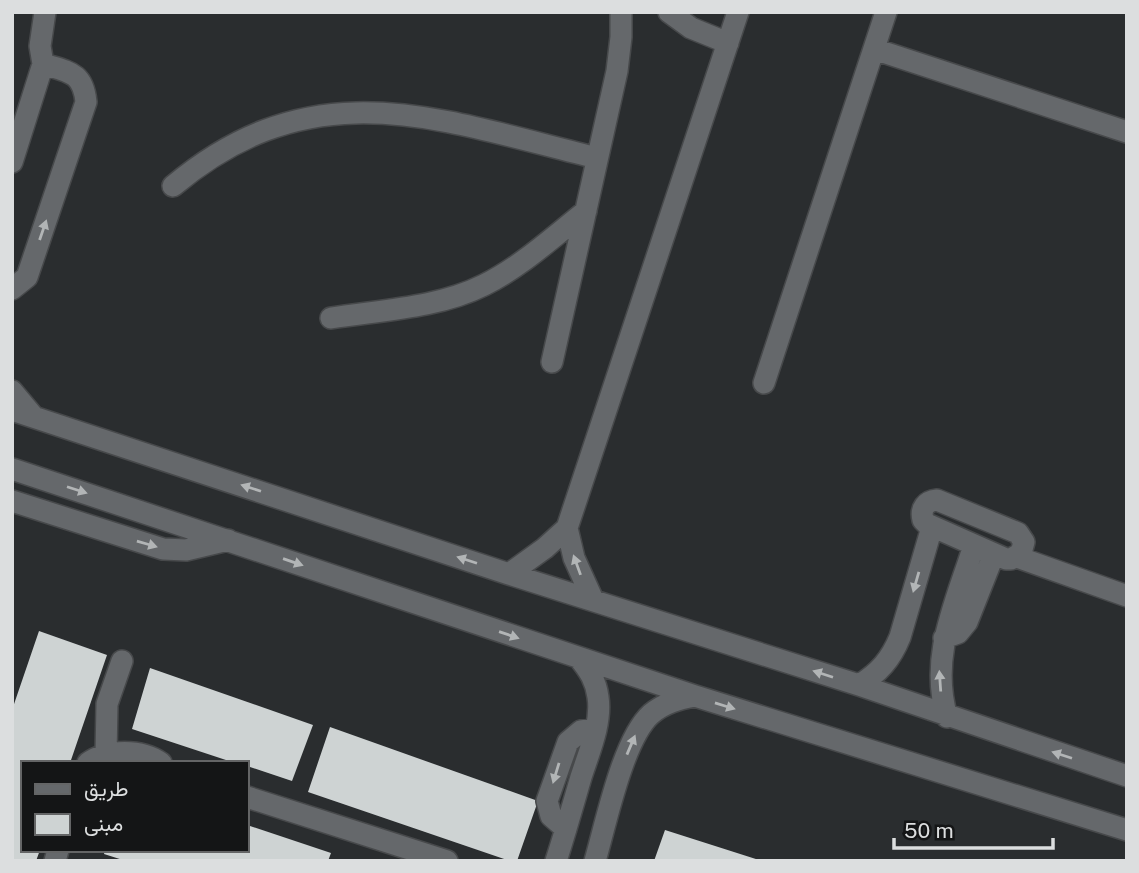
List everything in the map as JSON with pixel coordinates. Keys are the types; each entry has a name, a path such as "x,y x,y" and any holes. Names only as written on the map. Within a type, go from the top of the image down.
{"street":[{"path":"13,155 18,124 43,64 40,46 45,12"},
{"path":"552,362 617,71 621,12"},
{"path":"669,12 691,28 728,43"},
{"path":"509,574 567,528 738,12"},
{"path":"764,383 886,12"},
{"path":"874,49 1127,132"},
{"path":"12,289 26,277 86,102 82,81 76,75 43,64"},
{"path":"173,186 210,157 243,138 293,121 340,113 388,113 435,119 597,158"},
{"path":"331,318 431,303 484,285 516,265 586,211"},
{"path":"12,391 33,416"},
{"path":"12,410 509,574 859,685 1127,776"},
{"path":"12,469 579,659 1127,830"},
{"path":"1017,557 1023,548 1022,537 1018,533 937,500 926,504 923,520 932,527 1006,559 1017,557 1127,596"},
{"path":"18,507 163,549 186,550 228,540"},
{"path":"859,685 884,666 894,652 932,527"},
{"path":"567,528 574,558 593,600"},
{"path":"947,717 942,702 939,671 944,638 984,550"},
{"path":"556,861 595,729 599,699 589,670 579,659"},
{"path":"122,662 107,704 97,758 117,752 147,756 157,761"},
{"path":"595,861 628,751 639,727 663,705 695,696"},
{"path":"248,797 447,861"}],"building":[{"path":"39,631 107,655 71,761 21,761 21,852 39,852 36,861 12,861 12,710"},
{"path":"150,668 313,725 292,781 248,766 248,761 229,761 132,729"},
{"path":"330,727 538,801 517,861 510,861 308,792"},
{"path":"248,825 331,853 328,861 126,861 104,854 248,852"},
{"path":"665,830 759,860 759,861 654,861"}]}
